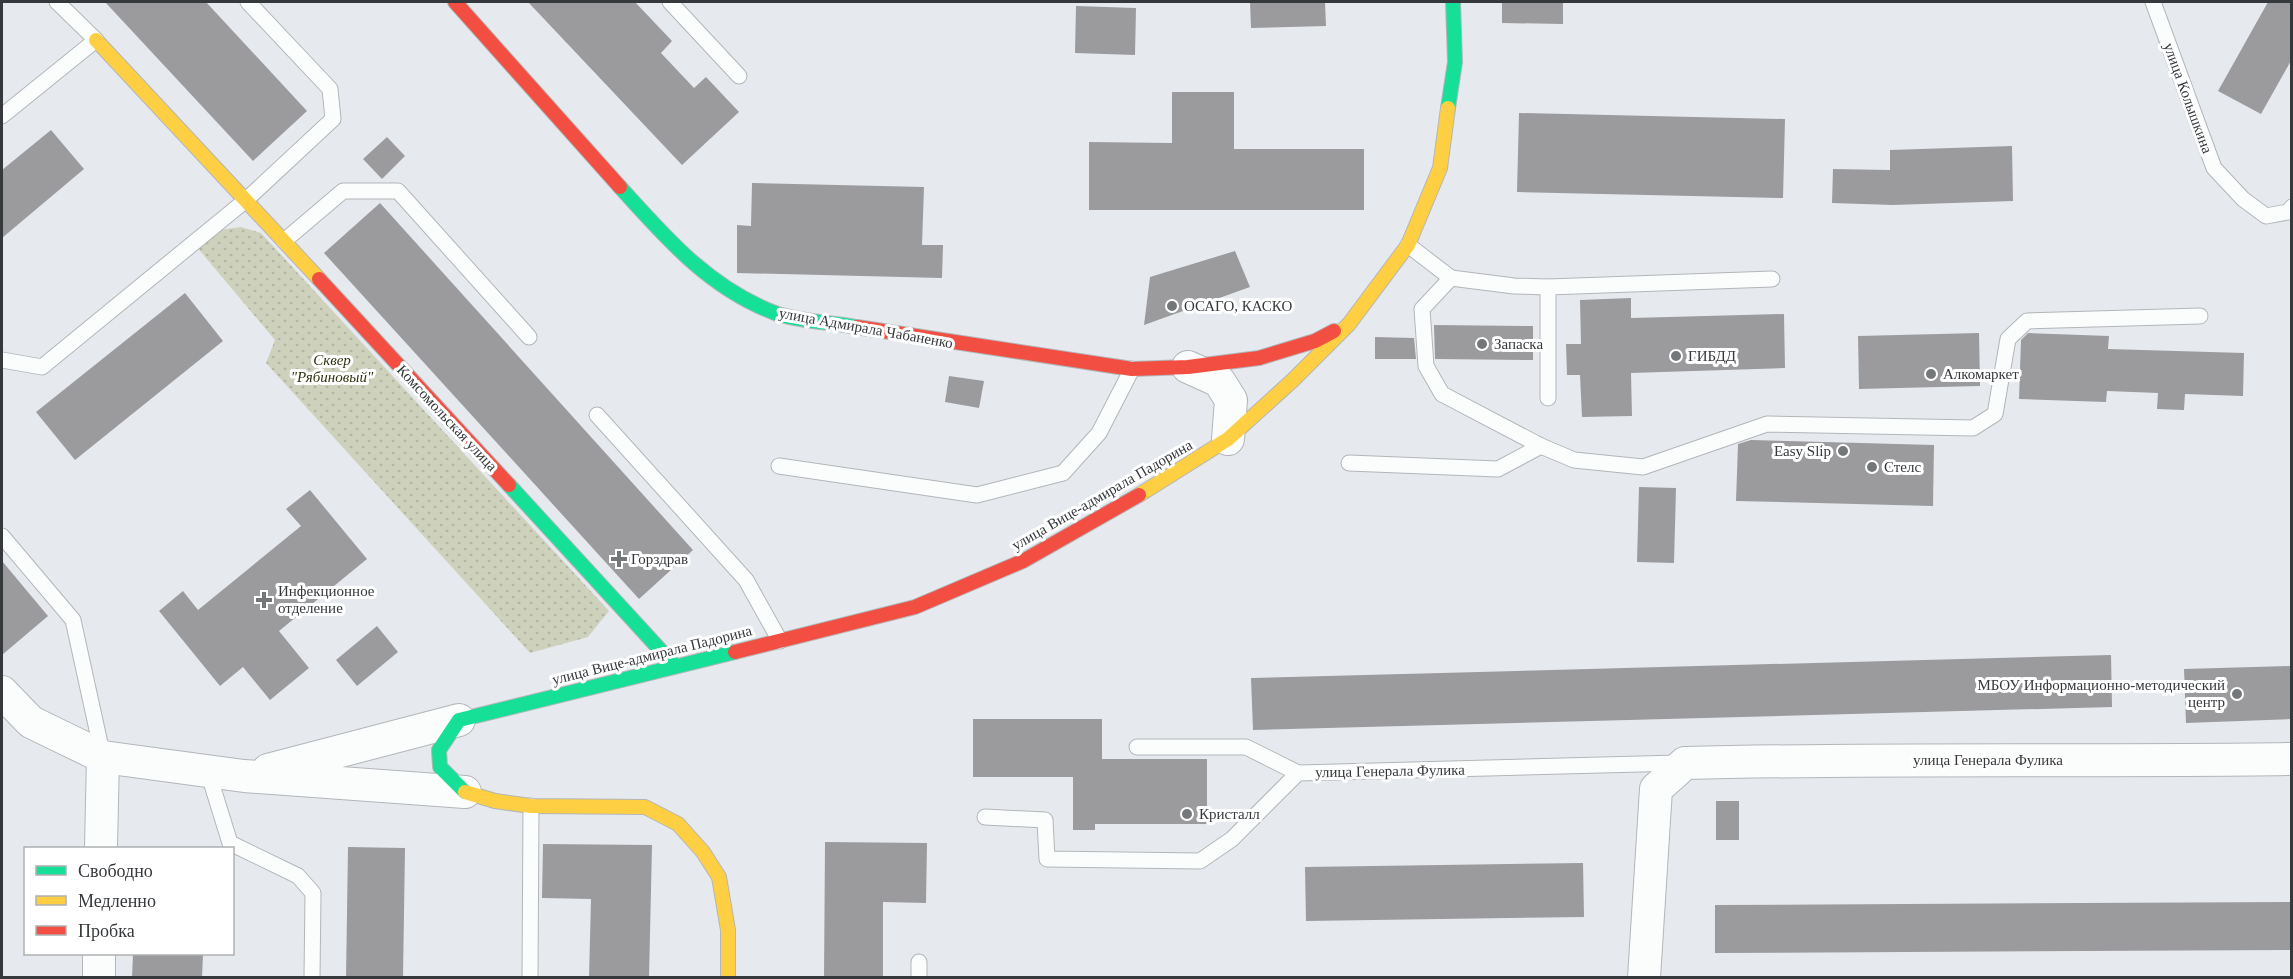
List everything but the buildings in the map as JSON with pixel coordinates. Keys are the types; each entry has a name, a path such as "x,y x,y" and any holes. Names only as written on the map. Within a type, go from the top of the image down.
{"street":[{"name":"улица Адмирала Чабаненко","path":"455,2 672,245 728,290 777,315 1132,369 1188,367 1259,358 1315,341 1349,324"},
{"name":"улица Вице-адмирала Падорина","path":"459,720 915,607 1023,561 1124,504 1228,439 1293,380 1349,324 1408,245 1440,168 1455,62 1453,2"},
{"name":"Комсомольская улица","path":"96,40 675,666"},
{"name":"улица Адмирала Чабаненко","path":"1188,367 1219,381 1231,400 1228,439"},
{"path":"2,692 31,722 103,757 244,776 465,792 495,801 531,806 645,807 678,824 703,852 719,877 728,930 728,978"},
{"path":"244,776 459,720"},
{"path":"459,720 439,750 440,767 465,792"},
{"path":"101,847 103,757"},
{"name":"улица Генерала Фулика","path":"1685,763 1856,759 2156,761 2292,759"},
{"path":"1644,978 1656,789 1685,763"},
{"path":"99,955 99,978"}],"lane":[{"path":"2,116 96,40 57,2"},
{"path":"2,360 42,367 246,200 333,119 330,89 248,2"},
{"path":"670,2 739,76"},
{"name":"улица Колышкина","path":"2152,2 2214,168 2242,199 2266,216 2288,212 2292,207"},
{"path":"284,241 343,191 398,191 529,337"},
{"path":"1408,245 1451,278 1514,286 1548,287 1772,279"},
{"path":"1451,278 1422,309 1426,366 1443,394 1541,446 1574,460 1643,467 1767,424 1973,428 1995,414 2008,339 2027,321 2200,316"},
{"path":"1548,287 1548,398"},
{"path":"779,466 977,495 1063,473 1099,433 1132,369"},
{"path":"597,415 746,580 780,641"},
{"path":"1349,463 1498,469 1541,446"},
{"path":"2,536 73,620 103,757"},
{"path":"1137,747 1246,747 1298,773"},
{"name":"улица Генерала Фулика","path":"985,817 1044,820 1047,859 1200,861 1232,839 1298,773 1685,763"},
{"path":"208,772 230,843 298,876 313,893 312,978"},
{"path":"530,978 531,806"}],"green space":[{"name":"Сквер \"Рябиновый\"","path":"241,227 261,233 609,611 588,637 530,653 266,363 275,340 196,246 219,230"}],"traffic: fast":[{"path":"1448,108 1455,62 1453,2"},
{"path":"620,187 672,243 709,276 729,290 783,316 857,327"},
{"path":"509,485 675,666"},
{"path":"465,792 440,767 439,750 459,720 735,652"}],"traffic: slow":[{"path":"96,40 319,279"},
{"path":"1139,495 1228,439 1293,380 1349,324 1408,245 1440,168 1448,108"},
{"path":"465,792 495,801 531,806 645,807 678,824 703,852 719,877 728,930 728,978"}],"traffic: jam":[{"path":"455,2 620,187"},
{"path":"319,279 509,485"},
{"path":"857,327 1132,369 1188,367 1259,358 1315,341 1334,331"},
{"path":"735,652 915,607 1023,561 1139,495"}],"place":[{"name":"ОСАГО, КАСКО","path":"1172,306"},
{"name":"Запаска","path":"1482,344"},
{"name":"ГИБДД","path":"1676,356"},
{"name":"Алкомаркет","path":"1931,374"},
{"name":"Easy Slip","path":"1843,451"},
{"name":"Стелс","path":"1872,467"},
{"name":"Горздрав","path":"619,559"},
{"name":"Инфекционное отделение","path":"264,600"},
{"name":"МБОУ Информационно-методический центр","path":"2237,694"},
{"name":"Кристалл","path":"1187,814"}]}
